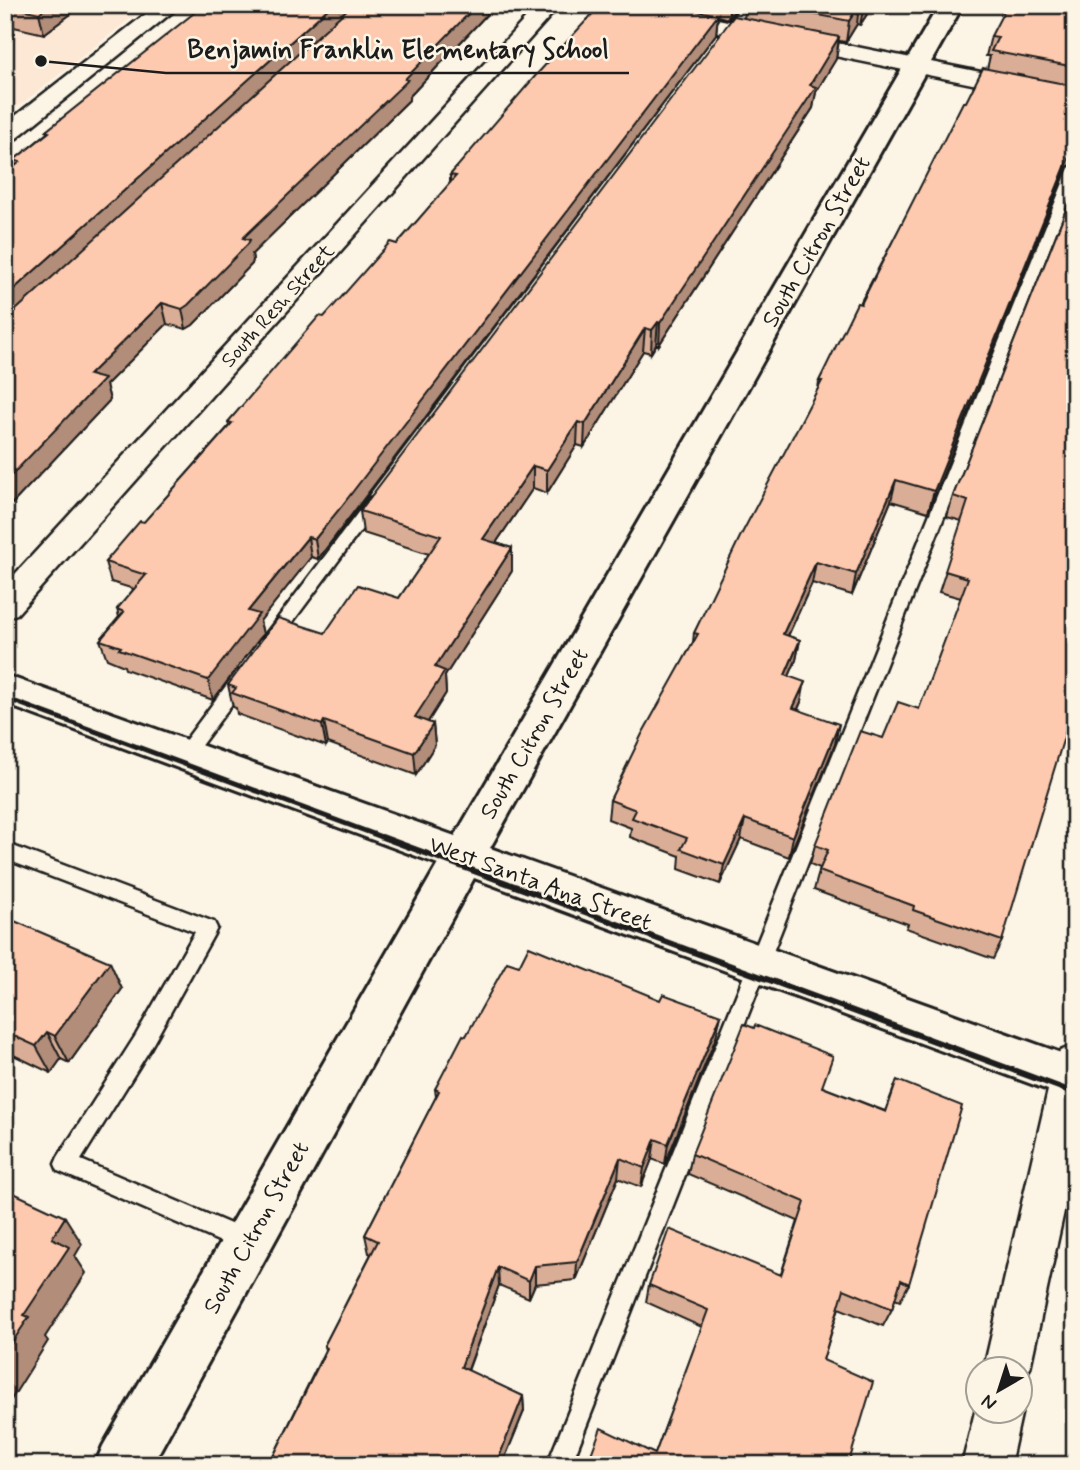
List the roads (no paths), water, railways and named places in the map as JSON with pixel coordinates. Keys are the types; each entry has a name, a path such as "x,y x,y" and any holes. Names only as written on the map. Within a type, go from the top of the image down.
{"street":[{"path":"5,136 171,5"},
{"name":"South Resh Street","path":"5,606 550,5"},
{"path":"615,5 1075,98"},
{"name":"South Citron Street","path":"122,1465 465,856 951,5"},
{"name":"West Santa Ana Street","path":"5,688 759,964 1074,1074"},
{"path":"1010,1354 1074,1074"},
{"path":"986,1465 995,1424"}],"lane":[{"path":"714,51 748,5"},
{"path":"559,1465 1075,168"},
{"path":"185,754 386,486"},
{"path":"5,851 207,928 143,1042 66,1164 249,1243"}],"railway":[{"path":"5,698 387,839"},
{"path":"382,837 1075,1093"}],"place":[{"name":"Benjamin Franklin Elementary School","path":"41,61"}]}
